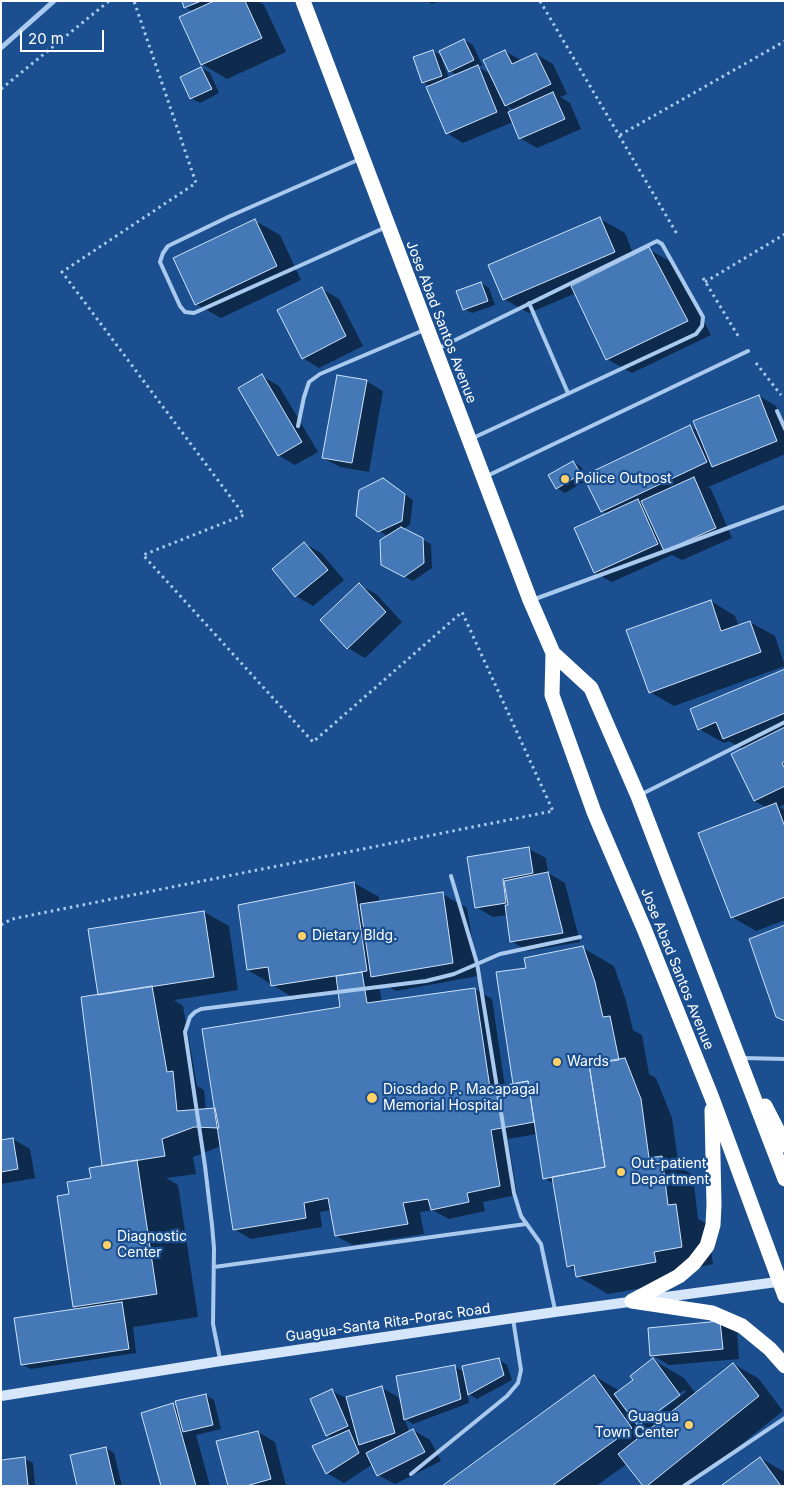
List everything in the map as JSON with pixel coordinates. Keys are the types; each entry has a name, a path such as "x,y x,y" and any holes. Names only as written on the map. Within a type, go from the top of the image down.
{"highway":[{"name":"Jose Abad Santos Avenue","path":"303,1 530,600 553,653 591,688 638,796 785,1178"},
{"name":"Jose Abad Santos Avenue","path":"553,653 552,695 594,812 645,931 712,1098 783,1286"},
{"path":"749,1085 768,1110 785,1144"},
{"path":"632,1301 679,1276 694,1263 707,1246 713,1225 714,1205 712,1098"},
{"path":"632,1301 712,1313 742,1326 770,1349 785,1366"}],"main road":[{"name":"Guagua-Santa Rita-Porac Road","path":"1,1396 221,1361 632,1301 783,1286"}],"street":[{"path":"1,48 54,1"}],"lane":[{"path":"362,158 228,217 168,246 160,262 180,306 186,312 194,313 388,226"},
{"path":"434,350 657,241 662,244 703,317 702,326 696,334 468,440"},
{"path":"529,303 568,393"},
{"path":"298,426 309,382 320,374 426,329"},
{"path":"483,478 748,351"},
{"path":"778,411 785,429"},
{"path":"530,600 785,507"},
{"path":"638,796 785,722"},
{"path":"451,876 477,963 514,1193 521,1216 541,1244 555,1312"},
{"path":"221,1361 213,1324 213,1233 206,1166 185,1032 190,1017 201,1009 426,981 454,974 500,954 580,937"},
{"path":"739,1057 785,1059"},
{"path":"214,1267 526,1224"},
{"path":"411,1474 507,1396 518,1382 522,1370 513,1319"},
{"path":"684,1486 785,1418"}],"path":[{"path":"1,89 109,1"},
{"path":"1,925 12,919 553,811 462,612 313,742 143,555 244,515 62,272 196,183 134,1"},
{"path":"540,1 680,239"},
{"path":"620,135 785,41"},
{"path":"705,282 785,234"},
{"path":"700,274 748,351 785,400"}],"building":[{"path":"182,1 201,1 184,8"},
{"path":"214,1 245,1 262,38 201,65 179,17"},
{"path":"464,39 474,60 449,72 439,51"},
{"path":"433,50 442,76 422,83 413,57"},
{"path":"505,50 512,64 536,53 551,84 505,106 483,60"},
{"path":"478,65 497,112 446,134 426,87"},
{"path":"201,67 212,89 190,99 180,77"},
{"path":"553,92 565,119 519,139 508,112"},
{"path":"600,217 615,252 503,300 488,265"},
{"path":"255,219 277,266 195,305 173,258"},
{"path":"649,247 688,321 606,360 571,286"},
{"path":"481,282 488,301 463,310 456,291"},
{"path":"322,287 346,336 302,359 277,310"},
{"path":"262,374 302,442 278,456 238,388"},
{"path":"337,375 367,380 352,463 322,458"},
{"path":"759,395 777,441 712,467 693,421"},
{"path":"690,425 707,462 601,512 583,476"},
{"path":"573,461 581,474 556,489 548,475"},
{"path":"694,477 716,528 664,551 641,501"},
{"path":"383,478 405,494 402,521 378,532 356,516 359,490"},
{"path":"638,499 658,544 594,573 574,528"},
{"path":"401,527 423,538 424,563 404,577 381,565 380,540"},
{"path":"304,542 328,570 295,597 272,569"},
{"path":"359,583 386,612 347,649 320,620"},
{"path":"711,600 721,631 750,621 761,652 649,693 626,630"},
{"path":"785,669 785,713 723,739 716,722 698,730 690,709"},
{"path":"785,727 785,761 782,763 785,769 785,786 754,801 731,754"},
{"path":"776,803 785,827 785,897 731,918 698,833"},
{"path":"529,847 533,873 503,879 506,903 475,908 467,857"},
{"path":"548,872 563,933 510,942 505,905 508,905 504,881"},
{"name":"Dietary Bldg.","path":"354,882 367,971 271,986 268,967 247,970 238,905"},
{"path":"443,892 453,963 371,977 360,904"},
{"path":"204,911 214,977 98,995 88,929"},
{"path":"785,925 785,1021 776,1017 749,939"},
{"name":"Wards","path":"583,946 595,982 603,1017 610,1016 619,1060 589,1064 605,1167 543,1179 528,1081 513,1084 496,972 526,968 524,958"},
{"name":"Diosdado P. Macapagal Memorial Hospital","path":"362,972 367,1003 475,988 490,1088 528,1081 534,1122 491,1130 500,1186 467,1193 469,1202 431,1210 428,1199 403,1203 408,1224 335,1236 328,1198 304,1203 306,1218 233,1230 202,1029 340,1007 336,976"},
{"path":"152,986 167,1072 173,1071 177,1111 215,1108 219,1128 194,1127 162,1139 165,1156 102,1166 81,997"},
{"name":"Out-patient Department","path":"625,1058 641,1099 649,1158 662,1156 668,1205 676,1204 682,1247 654,1252 656,1262 576,1277 574,1265 567,1267 552,1177 605,1167 589,1064"},
{"path":"13,1138 18,1169 1,1172 1,1140"},
{"name":"Diagnostic Center","path":"137,1160 157,1294 73,1307 57,1196 69,1194 67,1182 91,1178 89,1168"},
{"path":"122,1302 129,1349 21,1365 14,1318"},
{"path":"720,1321 723,1349 650,1356 648,1328"},
{"path":"499,1358 504,1375 468,1395 462,1366"},
{"path":"653,1358 680,1395 638,1426 614,1394 633,1380 630,1376"},
{"name":"Guagua Town Center","path":"733,1363 759,1396 647,1486 643,1486 618,1454"},
{"path":"455,1365 461,1399 404,1420 396,1376"},
{"path":"594,1375 632,1428 552,1486 442,1486"},
{"path":"382,1386 395,1433 359,1445 346,1397"},
{"path":"332,1389 348,1426 326,1436 310,1399"},
{"path":"206,1394 213,1425 183,1432 175,1401"},
{"path":"173,1403 196,1486 161,1486 141,1413"},
{"path":"413,1429 425,1452 377,1476 366,1453"},
{"path":"349,1430 359,1453 326,1474 312,1446"},
{"path":"258,1431 271,1479 246,1486 228,1486 216,1441"},
{"path":"106,1447 115,1486 77,1486 70,1455"},
{"path":"25,1457 28,1486 1,1486 1,1460"},
{"path":"760,1457 781,1486 722,1485"}],"place":[{"name":"Police Outpost","path":"565,479"},
{"name":"Dietary Bldg.","path":"302,936"},
{"name":"Wards","path":"557,1062"},
{"name":"Diosdado P. Macapagal Memorial Hospital","path":"372,1098"},
{"name":"Out-patient Department","path":"621,1172"},
{"name":"Diagnostic Center","path":"107,1245"},
{"name":"Guagua Town Center","path":"689,1425"}]}
